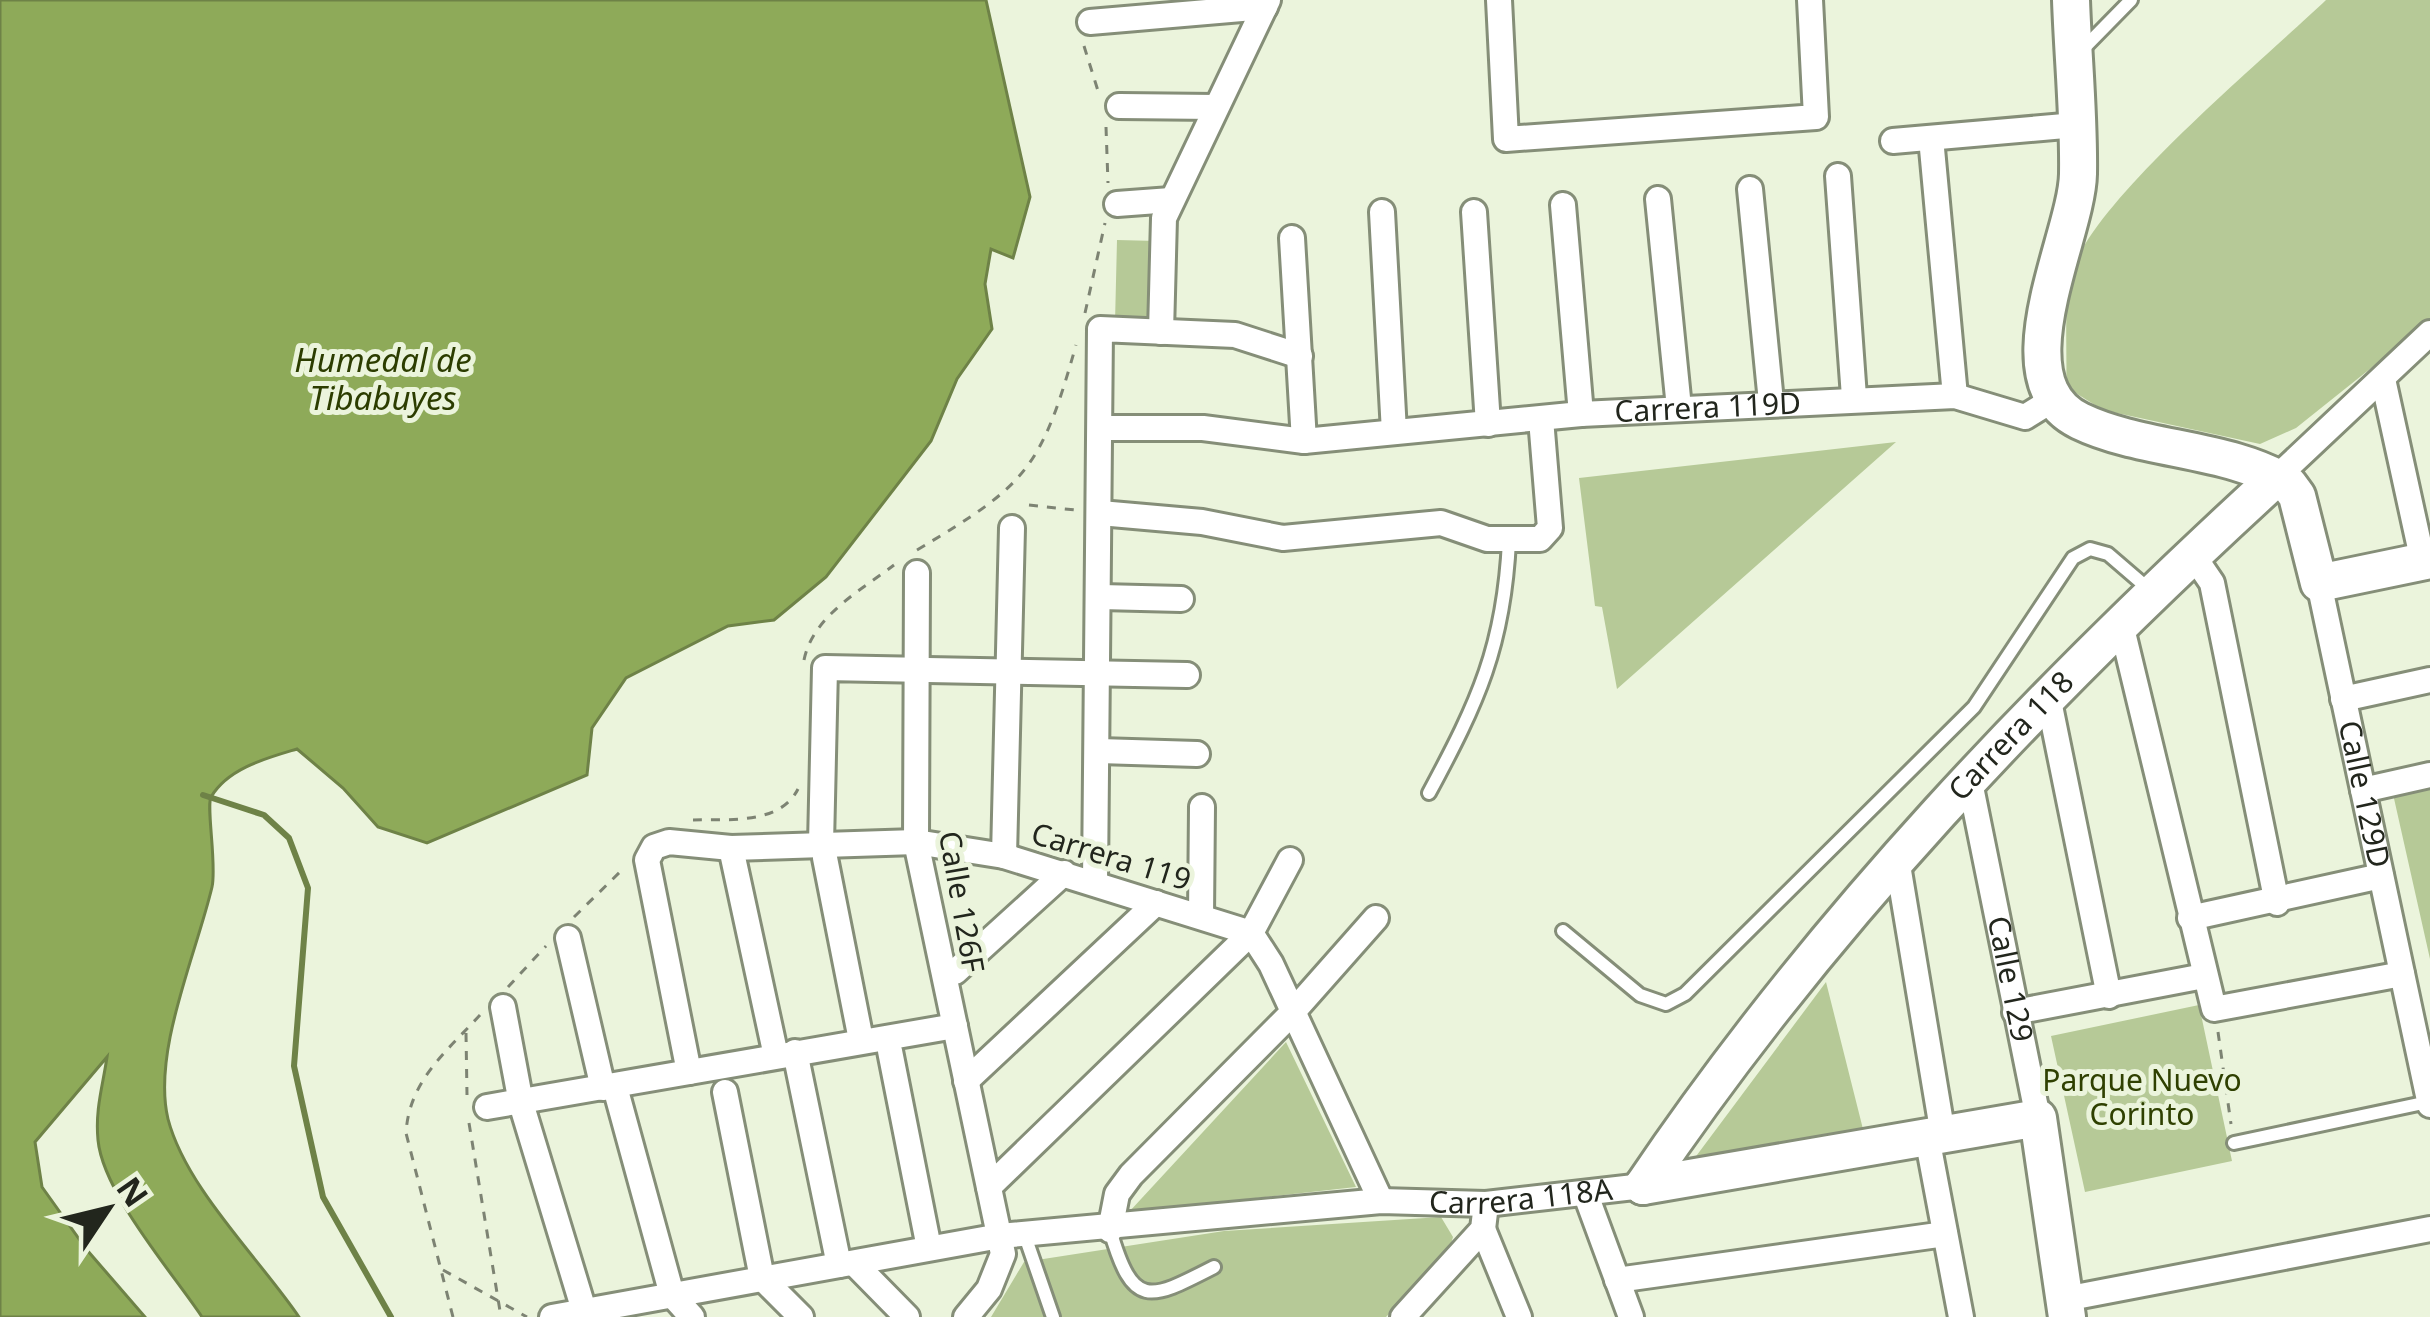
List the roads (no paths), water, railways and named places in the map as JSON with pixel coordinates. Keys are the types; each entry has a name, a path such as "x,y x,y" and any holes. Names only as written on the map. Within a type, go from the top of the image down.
{"street":[{"path":"1499,0 1506,139 1816,118 1810,0"},
{"path":"2071,0 2075,199 2050,284 2044,368 2054,398 2088,424 2283,481"},
{"path":"1086,32 1266,3"},
{"path":"1161,332 1161,236 1171,200 1266,3"},
{"path":"1109,113 1216,107"},
{"path":"1893,141 2076,125"},
{"path":"1931,138 1955,396"},
{"path":"1838,176 1854,398"},
{"path":"1750,189 1771,402"},
{"path":"1658,199 1679,408"},
{"path":"1110,209 1171,200"},
{"path":"1563,205 1581,414"},
{"path":"1382,212 1394,432"},
{"path":"1474,212 1488,424"},
{"path":"1292,238 1304,441"},
{"path":"1095,882 1100,329 1235,335 1300,356"},
{"name":"Carrera 118","path":"1643,1186 1768,1011 1897,859 2152,592 2283,481 2430,333"},
{"path":"2319,583 2427,561 2383,380"},
{"name":"Carrera 119D","path":"1101,428 1203,428 1304,441 1581,414 1854,398 1955,396 2025,417 2054,398"},
{"path":"1100,513 1202,522 1283,538 1441,523 1509,541 1546,535 1541,419"},
{"name":"Calle 129D","path":"2283,481 2297,496 2319,583 2402,974 2422,1033 2430,1103"},
{"path":"1004,856 1012,529"},
{"path":"2193,555 2212,583 2277,903"},
{"name":"Calle 126F","path":"908,564 920,670 916,842 988,1187 1012,1236"},
{"path":"1101,597 1181,599"},
{"path":"2122,624 2215,1009 2402,974"},
{"path":"861,1040 823,851 814,671 1187,675"},
{"path":"2343,699 2430,680"},
{"path":"2049,700 2109,996"},
{"path":"1099,751 1197,754"},
{"path":"2363,790 2430,776"},
{"name":"Calle 129","path":"1970,782 2038,1118 2066,1308"},
{"path":"1201,916 1202,807"},
{"name":"Carrera 119","path":"689,1072 646,860 654,847 669,842 823,851 916,842 1004,856 1251,932"},
{"path":"731,848 847,1264 907,1317"},
{"path":"1897,859 1954,1316"},
{"path":"988,1187 1251,932 1290,860"},
{"path":"956,972 1064,874"},
{"path":"2190,918 2277,903 2381,876"},
{"path":"966,1081 1156,903"},
{"path":"1110,1230 1117,1194 1131,1175 1292,1013 1376,917"},
{"path":"564,932 672,1295 692,1317"},
{"path":"1251,932 1381,1201"},
{"path":"2015,1012 2204,976"},
{"path":"495,1006 584,1314"},
{"path":"487,1107 956,1026"},
{"path":"890,1051 929,1248"},
{"path":"724,1092 762,1278 801,1317"},
{"name":"Carrera 118A","path":"552,1317 1012,1236 1381,1201 1484,1216 2038,1118"},
{"path":"1586,1195 1631,1317"},
{"path":"1416,1312 1484,1216"},
{"path":"1484,1216 1519,1317"},
{"path":"2066,1308 2430,1229"},
{"path":"1617,1280 1945,1234"},
{"path":"966,1317 989,1289 1012,1236"}],"lane":[{"path":"2074,59 2131,0"},
{"path":"1429,793 1469,719 1498,643 1509,541"},
{"path":"1563,931 1640,995 1666,1004 1685,994 1974,706 2073,558 2090,549 2108,554 2152,592"},
{"path":"2234,1143 2430,1103"},
{"path":"1110,1230 1129,1282 1143,1294 1158,1296 1214,1267"},
{"path":"1012,1236 1053,1317"}],"water":[{"name":"Humedal de Tibabuyes","path":"0,0 986,0 1030,197 1013,258 991,249 985,284 992,329 957,379 931,441 826,577 774,620 728,626 626,678 592,728 587,775 427,843 378,827 343,788 297,749 238,771 211,797 212,887 171,1034 166,1064 168,1119 190,1171 299,1317 202,1317 125,1207 103,1161 98,1118 107,1057 35,1142 42,1187 87,1250 145,1317 0,1317"}],"waterway":[{"path":"203,795 264,815 289,838 308,888 294,1066 323,1197 391,1317"}],"park label":[{"name":"Parque Nuevo Corinto","path":"2142,1098"}]}
